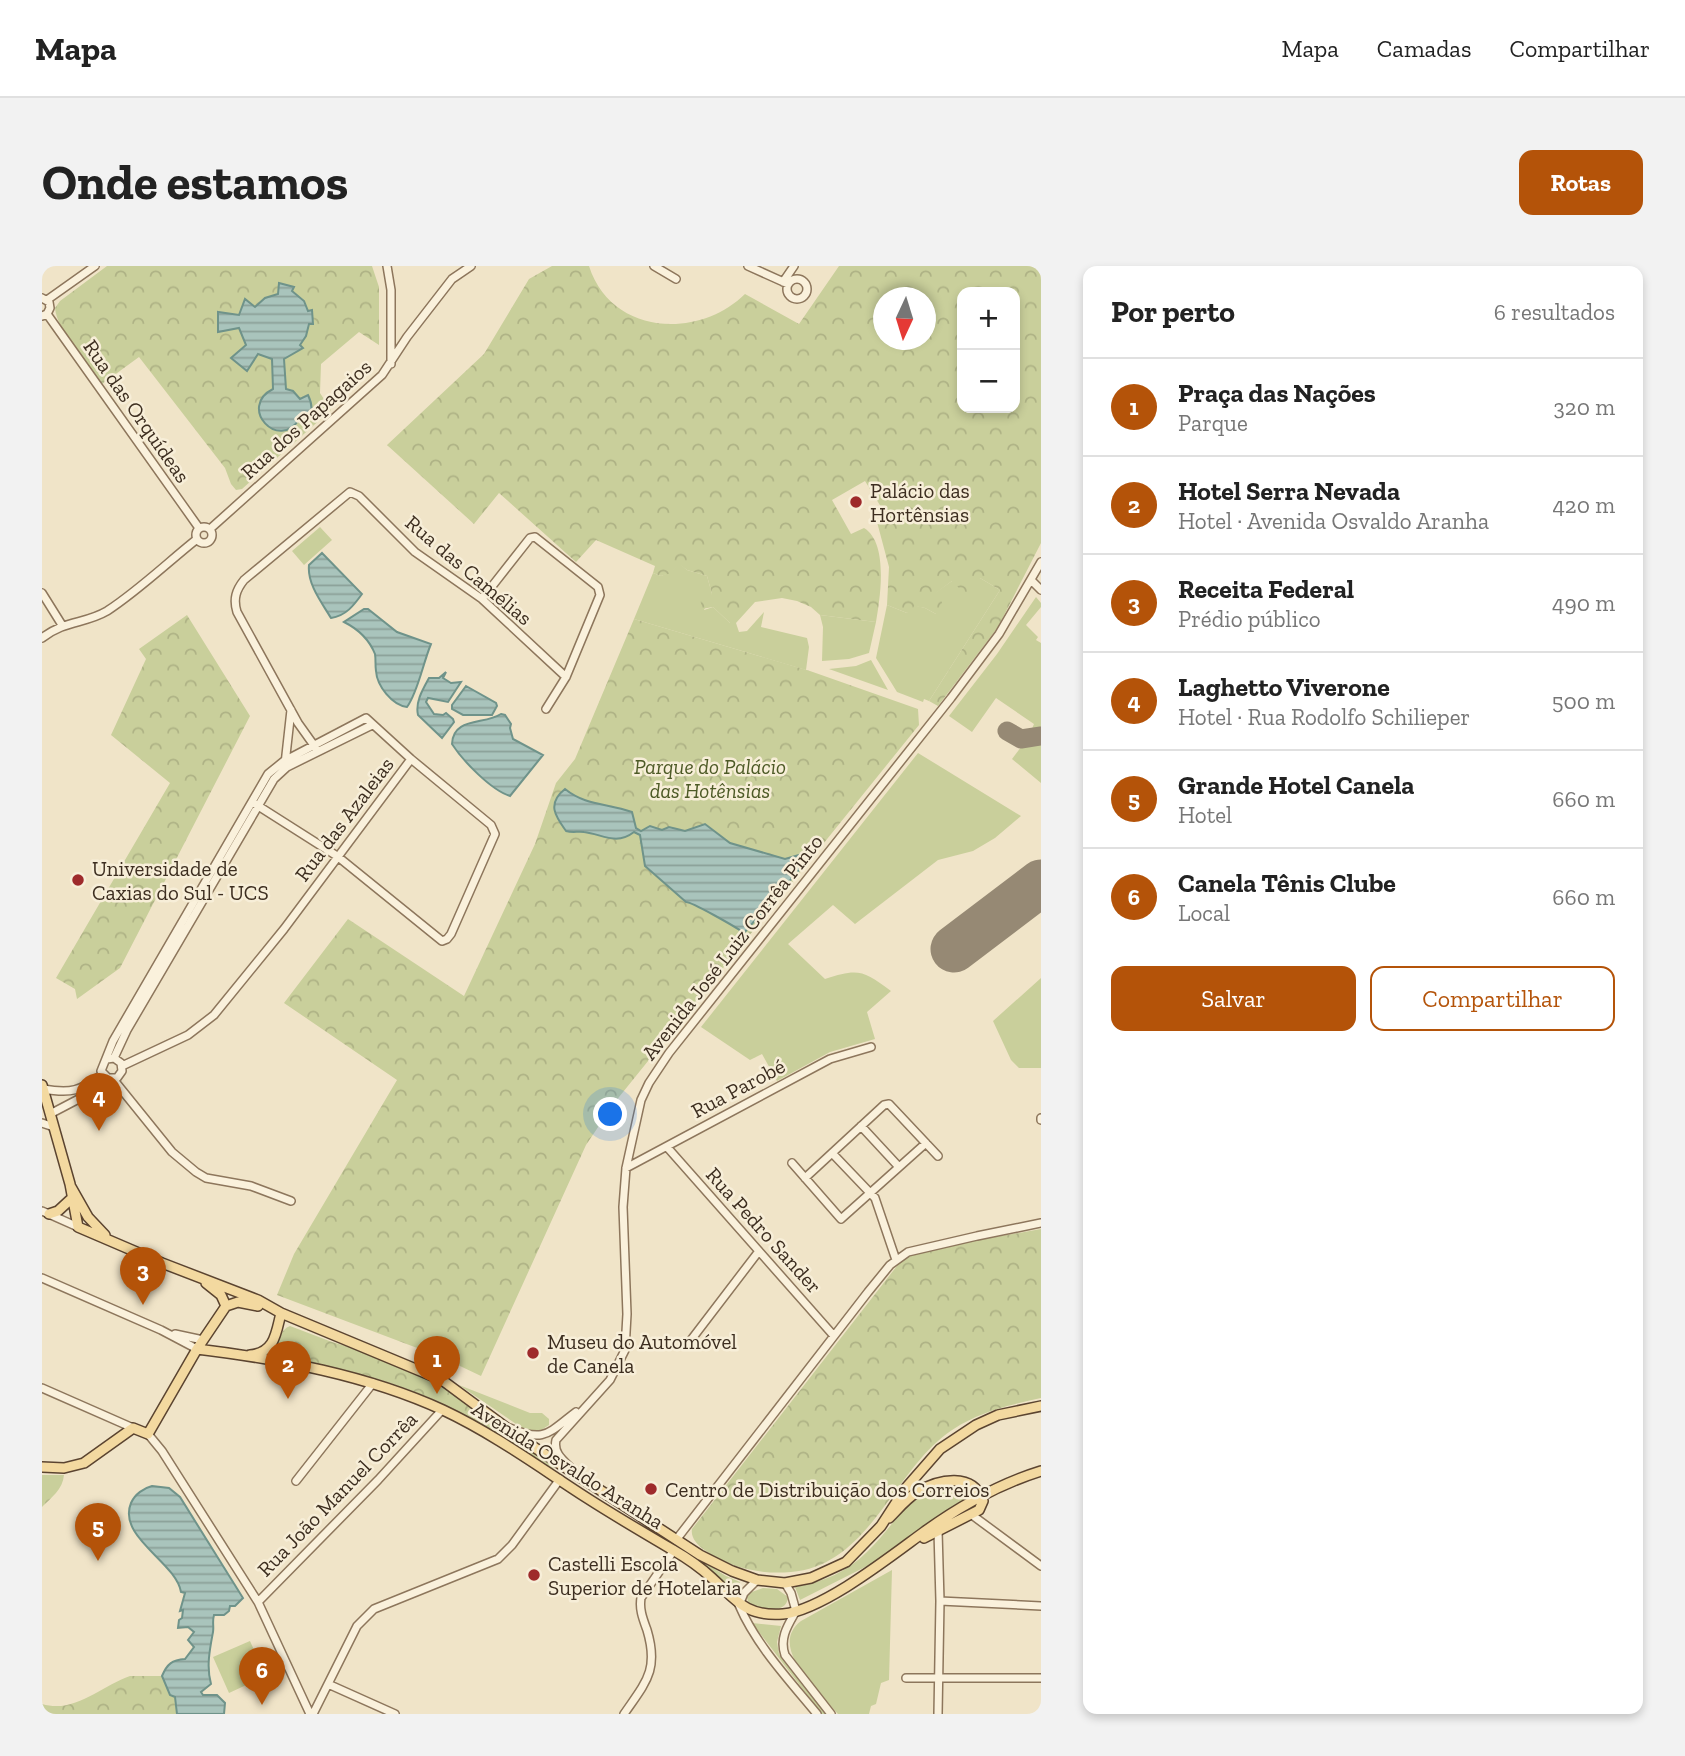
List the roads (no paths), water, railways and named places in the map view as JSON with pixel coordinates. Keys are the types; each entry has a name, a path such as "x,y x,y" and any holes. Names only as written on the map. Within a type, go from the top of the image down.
{"main road":[{"path":"43,1087 70,1184 78,1227 250,1297 281,1313 442,1380 675,1545 757,1580 785,1583 811,1578 846,1562 911,1496 933,1485 969,1482 974,1485 981,1496 982,1506 972,1515 906,1546"},
{"path":"70,1184 88,1217 111,1241"},
{"path":"45,1213 58,1211 71,1199"},
{"path":"196,1277 211,1285 221,1295 226,1306"},
{"path":"42,1467 64,1468 84,1463 134,1428 148,1434 197,1349 226,1306 244,1302 281,1313"},
{"path":"281,1313 271,1352 275,1358 301,1367"},
{"path":"276,1333 283,1325 288,1324 330,1333"},
{"path":"213,1326 213,1341 223,1352"},
{"path":"239,1356 262,1353 271,1345"},
{"name":"Avenida Osvaldo Aranha","path":"197,1349 301,1367 373,1384 442,1410 484,1431 585,1497 675,1545 739,1605"},
{"path":"881,1526 922,1468 957,1436 998,1415 1041,1406"},
{"path":"739,1605 748,1610 769,1614 796,1611 862,1576 981,1496 1041,1471"},
{"path":"560,1479 562,1476 571,1479 618,1503"}],"street":[{"path":"45,315 50,308 44,299 95,266"},
{"path":"387,266 391,290 391,364"},
{"name":"Rua dos Papagaios","path":"210,529 382,376 407,337 454,277 471,266"},
{"path":"654,266 676,279"},
{"path":"748,266 786,283 794,266"},
{"name":"Rua das Orquídeas","path":"45,315 199,528"},
{"path":"390,331 397,337 407,337"},
{"name":"Rua das Camélias","path":"291,709 237,612 236,593 244,580 350,492 359,496 415,552 482,599 566,677"},
{"path":"204,526 210,529 212,537 208,542 202,543 197,539 199,528 204,526"},
{"path":"482,599 530,538 535,537 600,591 566,677 546,709"},
{"path":"42,638 62,625 92,618 109,609 197,539"},
{"name":"Avenida José Luiz Corrêa Pinto","path":"580,1477 557,1454 555,1443 610,1380 621,1360 626,1340 626,1168 641,1100 669,1053 999,634 1041,562"},
{"path":"1032,581 1041,590"},
{"path":"42,593 62,625"},
{"path":"291,709 316,748"},
{"path":"285,764 291,709"},
{"path":"256,804 337,856 444,941 451,934 495,832 491,825 366,718 285,764 256,804 113,1041 111,1058 101,1067 162,1141 196,1172 206,1178 251,1186 291,1201"},
{"path":"316,748 372,725"},
{"name":"Rua das Azaleias","path":"122,1066 188,1035 214,1015 284,929 411,759"},
{"name":"Rua Parobé","path":"626,1168 830,1059 871,1047"},
{"path":"43,1087 74,1091 120,1075 122,1066 111,1058"},
{"path":"50,1114 92,1092 108,1077"},
{"path":"806,1178 884,1105 889,1104 938,1156"},
{"path":"42,1123 54,1127"},
{"path":"861,1126 898,1167"},
{"path":"792,1163 841,1219 926,1143"},
{"name":"Rua Pedro Sander","path":"667,1147 834,1336"},
{"path":"832,1153 870,1192 896,1259"},
{"path":"45,1213 78,1227"},
{"path":"624,1714 645,1681 652,1662 652,1647 640,1606 641,1598 675,1545 880,1277 896,1259 921,1248 1041,1223"},
{"path":"691,1340 759,1251"},
{"name":"Avenida Osvaldo Aranha","path":"42,1278 161,1330 197,1349"},
{"name":"Avenida Osvaldo Aranha","path":"161,1330 203,1340"},
{"path":"296,1481 373,1384"},
{"path":"42,1388 134,1428"},
{"name":"Avenida José Luiz Corrêa Pinto","path":"504,1425 529,1436 541,1436 588,1404"},
{"name":"Rua João Manuel Corrêa","path":"258,1602 378,1480 442,1410"},
{"path":"148,1434 162,1451 258,1602 312,1714"},
{"path":"312,1714 357,1626 365,1616 374,1609 498,1559 512,1545 560,1479"},
{"path":"972,1515 1041,1566"},
{"path":"938,1714 939,1531"},
{"path":"757,1580 748,1587 739,1605 750,1628 817,1714"},
{"path":"785,1583 792,1593 796,1611 784,1633 782,1648 831,1714"},
{"path":"940,1601 1041,1606"},
{"path":"906,1678 1041,1678"},
{"path":"328,1684 395,1714"}],"water":[{"path":"279,283 294,287 292,291 304,301 308,311 312,310 313,324 309,324 300,345 303,348 284,359 286,389 293,391 300,399 308,395 311,415 308,422 300,418 291,428 282,431 273,429 260,415 259,406 263,397 273,389 272,359 258,354 247,371 231,358 246,345 239,328 218,332 218,312 239,315 245,299 255,307 265,298 278,294"},
{"path":"322,553 362,594 353,606 331,618 316,593 309,572 309,565"},
{"path":"368,609 397,632 431,644 407,707 396,703 386,694 377,677 373,649 363,635 344,622"},
{"path":"446,672 443,678 451,683 461,682 448,702 428,698 426,702 434,714 446,713 453,719 454,722 442,738 418,715 418,705 429,678 439,678"},
{"path":"466,686 496,703 492,715 463,715 452,709"},
{"path":"501,714 505,715 511,724 513,739 543,755 510,796 494,788 478,774 452,744 458,729"},
{"path":"565,789 589,801 632,812 636,828 641,831 650,826 662,830 669,827 685,831 705,824 730,843 785,859 799,855 808,848 814,853 744,933 686,902 645,866 640,835 634,832 615,839 566,831 556,816 554,805"},
{"path":"152,1486 169,1488 180,1497 243,1598 235,1606 230,1606 224,1615 214,1615 209,1664 211,1684 201,1692 203,1695 217,1695 225,1703 224,1714 177,1714 175,1697 170,1695 162,1676 170,1663 185,1659 194,1647 188,1640 194,1632 188,1627 178,1628 185,1593 181,1592 169,1570 132,1527 129,1515 131,1503 140,1492"}],"place":[{"name":"Palácio das Hortênsias","path":"856,502"},
{"name":"Universidade de Caxias do Sul - UCS","path":"78,880"},
{"name":"Laghetto Viverone","path":"99,1131"},
{"name":"Receita Federal","path":"143,1305"},
{"name":"Museu do Automóvel de Canela","path":"533,1353"},
{"name":"Praça das Nações","path":"437,1394"},
{"name":"Hotel Serra Nevada","path":"288,1399"},
{"name":"Centro de Distribuição dos Correios","path":"651,1489"},
{"name":"Grande Hotel Canela","path":"98,1561"},
{"name":"Castelli Escola Superior de Hotelaria","path":"534,1575"},
{"name":"Canela Tênis Clube","path":"262,1705"}],"park label":[{"name":"Parque do Palácio das Hotênsias","path":"710,778"}]}
